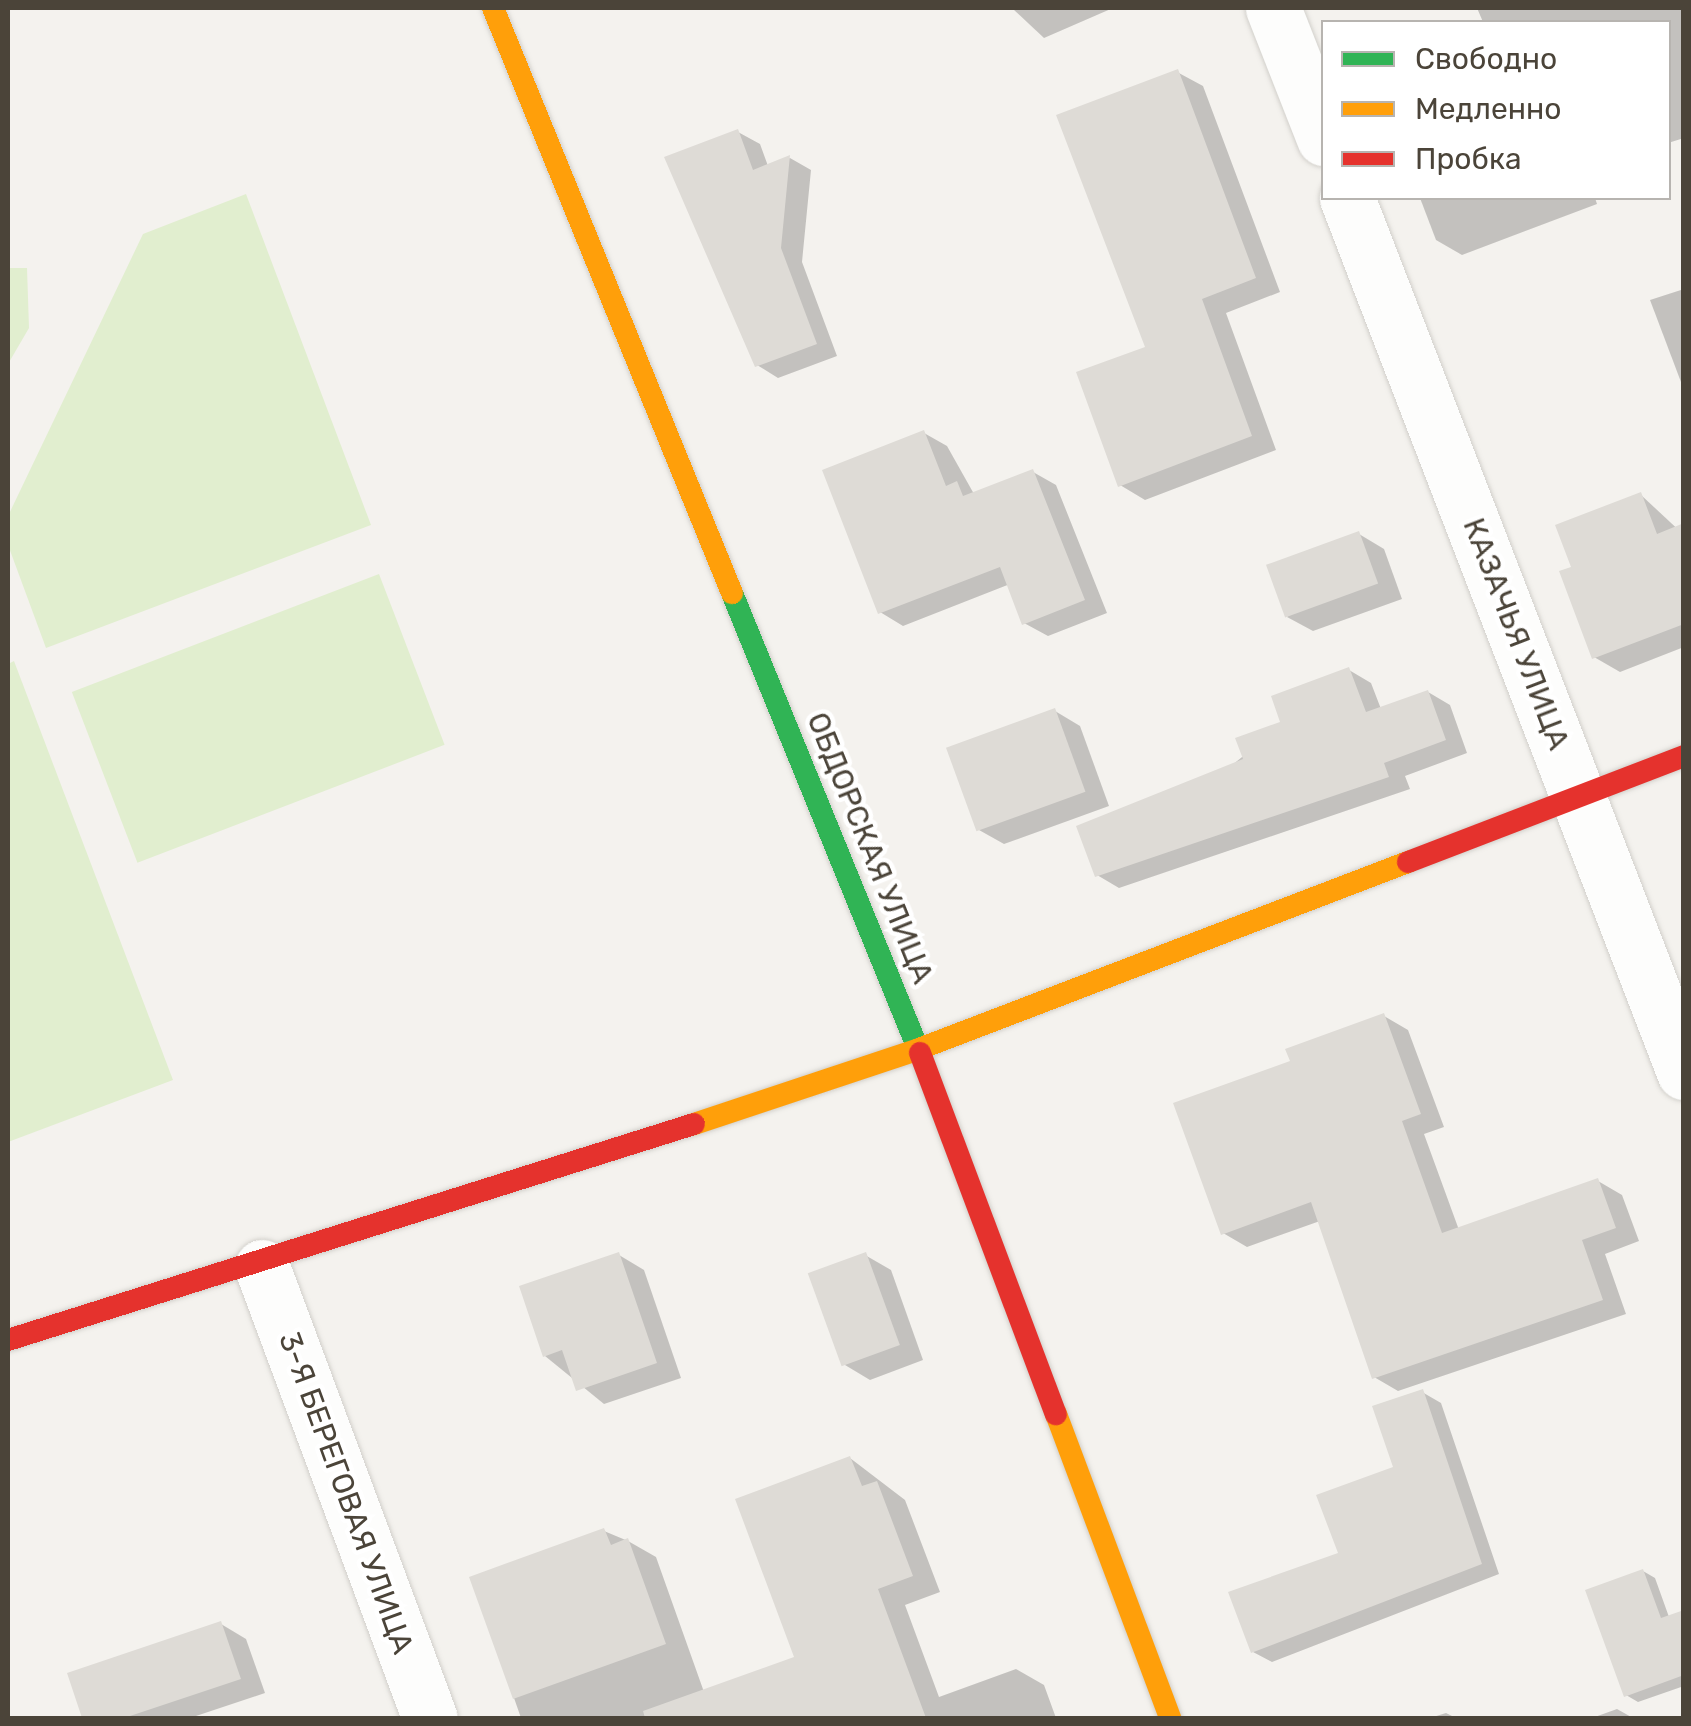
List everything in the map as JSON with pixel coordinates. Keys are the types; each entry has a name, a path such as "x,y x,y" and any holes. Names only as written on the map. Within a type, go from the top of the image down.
{"street":[{"name":"ОБДОРСКАЯ УЛИЦА","path":"493,8 920,1049 1170,1718"},
{"path":"1273,8 1321,130"},
{"name":"КАЗАЧЬЯ УЛИЦА","path":"1347,200 1684,1072"},
{"path":"8,1340 262,1266 920,1049 1684,756"},
{"name":"3-Я БЕРЕГОВАЯ УЛИЦА","path":"262,1266 430,1718"}],"green space":[{"path":"246,194 371,525 46,648 8,545 8,516 143,234"},
{"path":"8,268 27,268 29,328 8,364"},
{"path":"379,574 445,745 137,863 72,692"},
{"path":"14,661 173,1080 8,1142 8,664"}],"building":[{"path":"1178,69 1256,278 1202,299 1252,436 1118,487 1076,372 1145,347 1056,115"},
{"path":"738,129 753,170 790,155 781,248 817,344 755,367 664,157"},
{"path":"924,430 946,486 957,481 963,496 1033,469 1085,600 1022,625 1000,567 878,614 822,470"},
{"path":"1641,492 1657,534 1684,523 1684,624 1592,659 1559,571 1571,567 1555,525"},
{"path":"1359,531 1378,584 1285,617 1266,565"},
{"path":"1349,667 1366,712 1428,690 1446,740 1384,763 1389,777 1095,877 1076,826 1243,759 1235,738 1280,722 1271,696"},
{"path":"1055,708 1085,792 976,831 946,748"},
{"path":"1384,1013 1421,1114 1402,1121 1442,1233 1598,1178 1616,1228 1582,1240 1603,1300 1372,1379 1311,1202 1221,1235 1173,1103 1290,1061 1285,1049"},
{"path":"619,1252 657,1363 576,1391 562,1350 543,1357 519,1286"},
{"path":"866,1252 900,1345 842,1366 808,1273"},
{"path":"1423,1389 1482,1564 1251,1653 1228,1592 1338,1553 1316,1495 1393,1467 1372,1406"},
{"path":"850,1456 862,1486 877,1481 913,1576 878,1589 926,1718 645,1718 643,1711 794,1657 735,1499"},
{"path":"604,1528 611,1545 628,1538 666,1644 513,1699 469,1577"},
{"path":"1643,1569 1661,1618 1684,1610 1684,1675 1624,1697 1585,1590"},
{"path":"221,1621 241,1679 124,1718 82,1718 67,1673"}],"traffic: fast":[{"path":"732,593 920,1053"}],"traffic: slow":[{"path":"493,8 732,593"},
{"path":"694,1124 919,1049 1408,862"},
{"path":"1056,1414 1170,1718"}],"traffic: jam":[{"path":"1408,862 1684,756"},
{"path":"920,1053 1056,1414"},
{"path":"8,1340 694,1124"}]}
